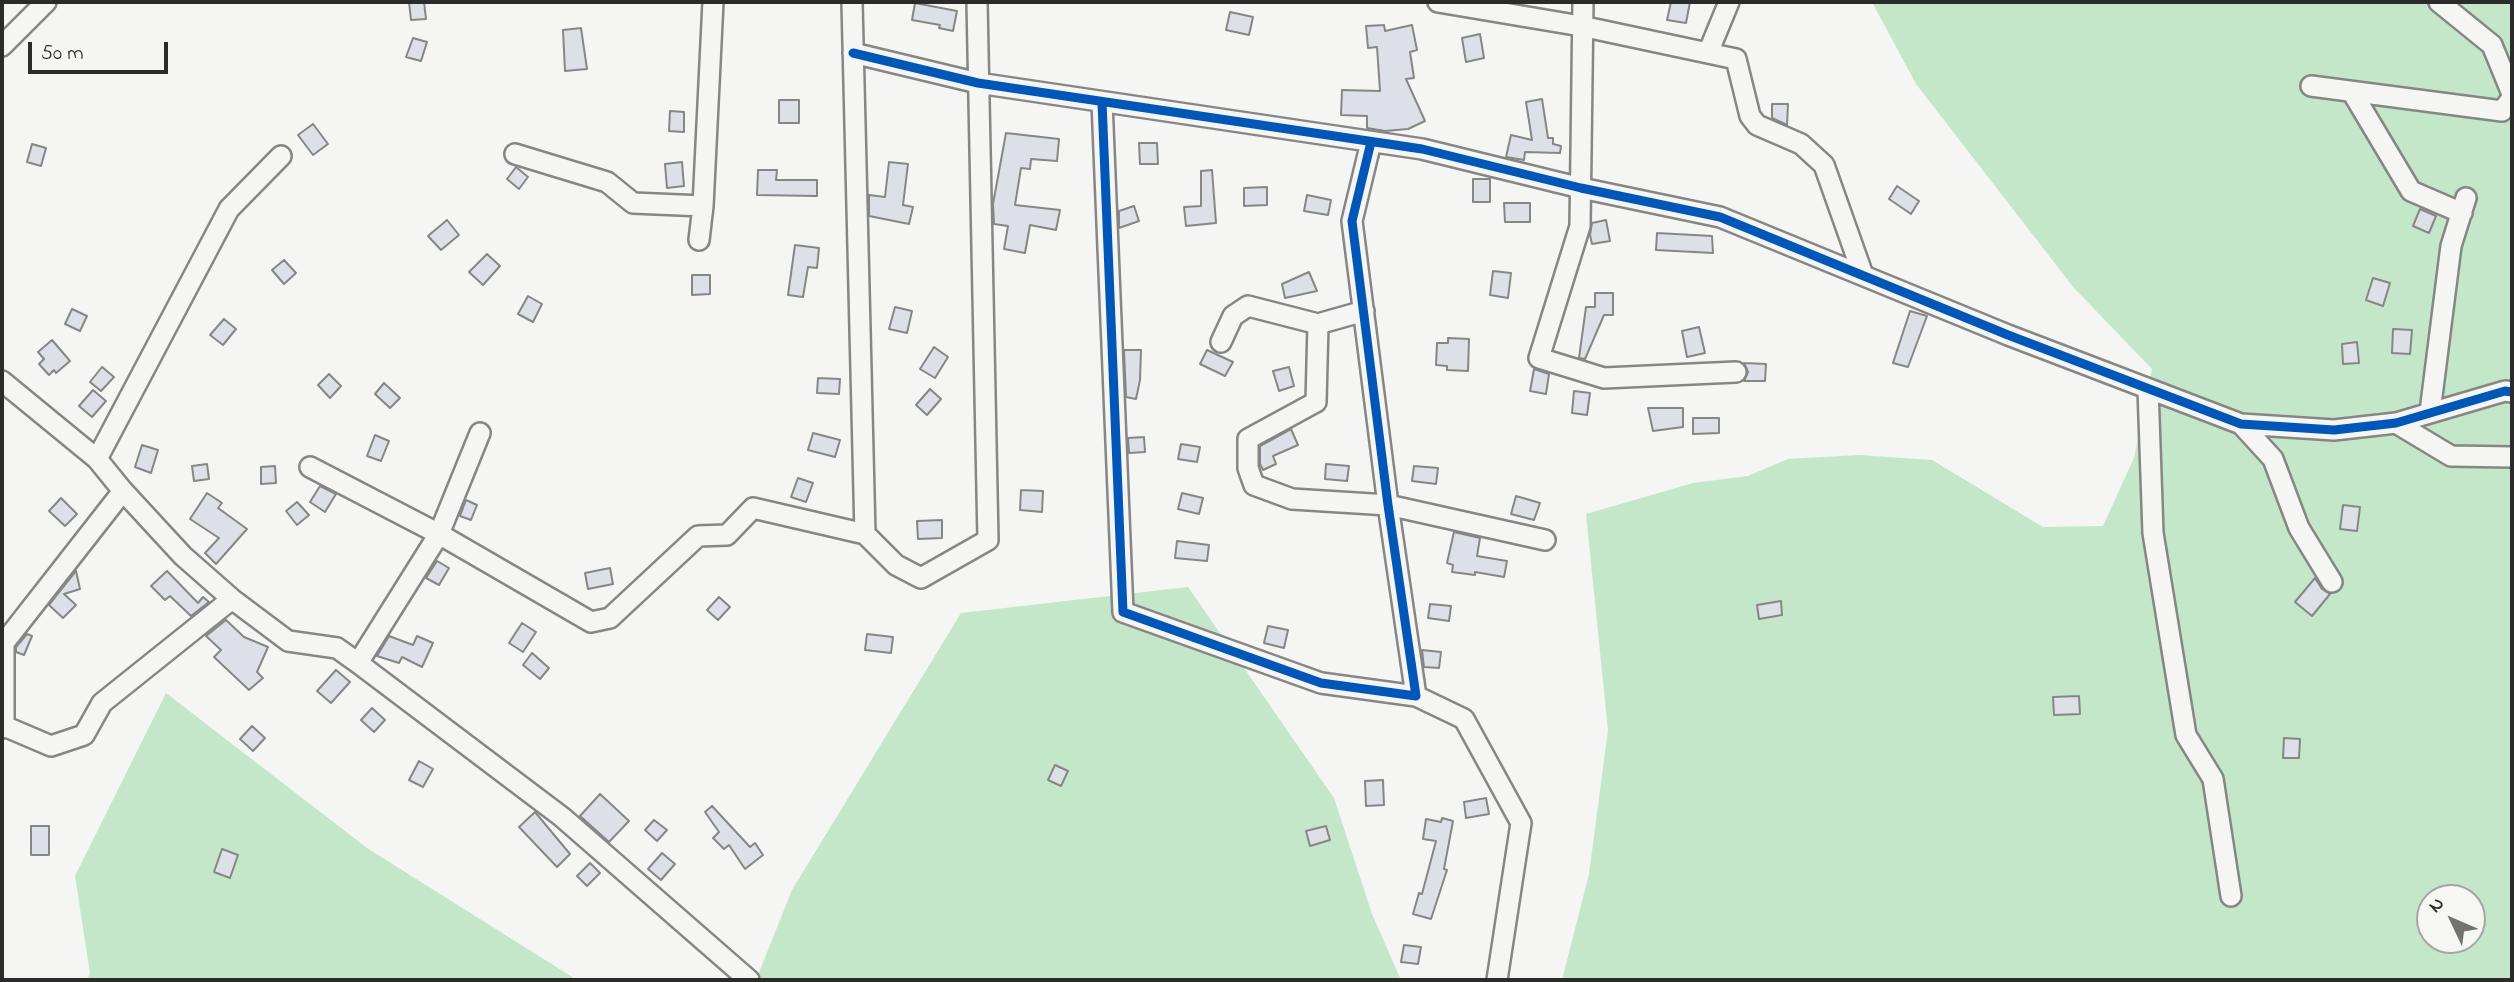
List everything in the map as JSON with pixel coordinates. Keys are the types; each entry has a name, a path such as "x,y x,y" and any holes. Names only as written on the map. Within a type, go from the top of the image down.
{"street":[{"path":"2,46 46,2"},
{"path":"699,240 713,2"},
{"path":"852,2 865,534"},
{"path":"310,467 439,534 591,622 610,618 698,536 727,535 753,508 865,534 896,565 922,578 988,540 977,2"},
{"path":"1438,2 1581,26 1736,59 1750,116 1757,125 1801,144 1824,165 1863,275"},
{"path":"1583,2 1580,226 1539,358 1604,378 1736,372"},
{"path":"1709,53 1729,2"},
{"path":"2311,86 2502,111 2512,96 2492,45 2439,2"},
{"path":"853,53 978,83 1422,149 1581,188 1720,217 2241,425 2334,430 2396,423 2505,391 2512,392"},
{"path":"2352,92 2412,191 2464,205 2451,246 2430,412"},
{"path":"1102,102 1123,612 1321,683 1416,696 1464,719 1521,822 1496,980"},
{"path":"1371,142 1352,221 1388,505 1416,696"},
{"path":"515,154 607,182 633,203 703,206"},
{"path":"97,459 229,209 281,156"},
{"path":"1221,342 1233,316 1248,306 1318,324 1364,311"},
{"path":"1318,324 1316,402 1248,439 1248,468 1254,485 1292,499 1388,505 1545,540"},
{"path":"2,381 97,459 183,556 232,599 288,641 337,648 358,663 562,817 749,980"},
{"path":"2148,389 2153,533 2186,735 2213,779 2231,896"},
{"path":"2396,423 2451,456 2512,457"},
{"path":"2241,425 2273,459 2300,528 2332,582"},
{"path":"358,663 439,534 480,433"},
{"path":"123,491 4,643 3,727 51,746 84,735 102,703 232,599"}],"green space":[{"path":"1872,2 2512,2 2512,980 1562,980 1589,874 1608,730 1586,514 1693,483 1748,476 1788,459 1859,455 1932,460 2043,527 2103,526 2134,458 2152,369 2074,288 1916,84"},
{"path":"1188,587 1334,798 1372,914 1401,980 756,980 792,890 961,613"},
{"path":"166,693 367,848 577,980 87,980 90,973 75,876"}],"building":[{"path":"409,2 424,2 426,19 411,20"},
{"path":"1671,2 1690,2 1686,23 1667,20"},
{"path":"915,3 957,11 953,31 939,28 940,25 912,20"},
{"path":"1230,12 1253,17 1249,35 1226,30"},
{"path":"1384,25 1385,31 1412,25 1417,50 1410,52 1414,78 1406,79 1425,121 1408,129 1385,131 1367,128 1367,116 1341,115 1342,90 1380,91 1377,47 1368,48 1366,26"},
{"path":"581,28 587,69 565,71 563,30"},
{"path":"1480,34 1484,58 1466,62 1462,38"},
{"path":"413,38 427,42 421,61 406,57"},
{"path":"1542,99 1548,138 1553,138 1553,144 1561,146 1560,153 1525,152 1524,160 1506,157 1511,135 1532,140 1526,102"},
{"path":"779,100 799,100 799,123 779,123"},
{"path":"1772,104 1788,104 1787,125 1772,118"},
{"path":"670,111 684,112 684,132 669,131"},
{"path":"313,124 328,144 313,155 298,135"},
{"path":"1006,133 1059,139 1057,161 1031,159 1030,169 1021,168 1015,205 1060,210 1056,230 1030,225 1025,253 1004,249 1008,226 994,224 993,204"},
{"path":"1139,143 1157,143 1158,164 1140,164"},
{"path":"32,144 46,148 41,166 27,162"},
{"path":"682,162 684,186 667,188 665,164"},
{"path":"889,162 908,164 903,205 913,207 909,224 869,216 869,195 885,197"},
{"path":"516,167 528,177 519,189 507,179"},
{"path":"758,170 777,170 776,180 817,180 817,196 757,195"},
{"path":"1212,170 1216,223 1186,226 1184,207 1201,206 1201,171"},
{"path":"1473,179 1490,179 1490,202 1473,202"},
{"path":"1897,186 1919,201 1911,214 1889,199"},
{"path":"1267,187 1267,205 1244,206 1244,188"},
{"path":"1307,195 1331,200 1328,215 1304,211"},
{"path":"1504,203 1530,203 1530,222 1505,222"},
{"path":"1134,206 1139,221 1119,228 1119,211"},
{"path":"2420,209 2436,216 2429,233 2413,226"},
{"path":"447,220 459,235 441,250 428,236"},
{"path":"1606,220 1610,241 1592,244 1592,223"},
{"path":"1657,233 1712,236 1713,253 1656,250"},
{"path":"795,245 819,248 817,268 808,267 803,297 788,295"},
{"path":"487,254 500,266 483,285 469,272"},
{"path":"284,260 296,273 284,284 272,270"},
{"path":"1493,271 1511,273 1508,298 1490,295"},
{"path":"1309,272 1317,291 1285,298 1282,284"},
{"path":"692,275 710,275 710,294 692,295"},
{"path":"2373,278 2390,283 2383,306 2366,300"},
{"path":"1595,293 1613,293 1613,315 1604,315 1585,359 1579,358 1586,307 1595,307"},
{"path":"528,296 542,304 533,322 518,314"},
{"path":"895,307 912,311 907,333 889,329"},
{"path":"72,309 87,316 80,331 65,324"},
{"path":"1910,311 1927,316 1908,367 1893,363"},
{"path":"224,319 236,329 223,345 210,335"},
{"path":"1699,327 1705,353 1687,357 1682,331"},
{"path":"2393,329 2412,330 2410,354 2392,353"},
{"path":"1448,338 1469,339 1468,371 1447,370 1447,366 1436,365 1437,343 1448,343"},
{"path":"52,340 70,361 56,373 54,370 49,375 39,364 44,359 38,352"},
{"path":"2357,342 2359,363 2343,364 2342,344"},
{"path":"934,347 948,357 935,378 920,369"},
{"path":"1124,350 1141,350 1136,399 1126,397"},
{"path":"1207,350 1233,362 1225,376 1200,364"},
{"path":"1744,363 1766,364 1765,381 1744,381 1748,372"},
{"path":"102,367 114,377 101,391 90,382"},
{"path":"1289,367 1294,386 1279,391 1273,371"},
{"path":"1534,369 1549,374 1546,394 1530,391"},
{"path":"329,374 341,386 330,398 318,385"},
{"path":"818,378 840,379 839,394 817,393"},
{"path":"384,383 400,398 390,408 375,394"},
{"path":"930,389 941,399 927,415 916,405"},
{"path":"93,390 106,401 92,417 79,406"},
{"path":"1574,391 1590,393 1587,415 1572,413"},
{"path":"1648,408 1683,408 1683,427 1653,431"},
{"path":"1693,418 1719,418 1719,433 1693,434"},
{"path":"1291,429 1298,445 1273,456 1276,464 1263,470 1260,464 1260,446"},
{"path":"813,433 840,440 835,457 808,450"},
{"path":"375,435 389,441 381,461 367,456"},
{"path":"1144,437 1145,452 1129,453 1128,438"},
{"path":"1181,444 1200,447 1197,462 1178,459"},
{"path":"142,445 158,450 151,473 135,467"},
{"path":"207,464 209,479 194,481 192,466"},
{"path":"1326,464 1349,466 1347,481 1325,479"},
{"path":"275,466 276,483 261,484 261,467"},
{"path":"1414,466 1438,468 1436,484 1412,481"},
{"path":"798,478 813,483 806,502 791,497"},
{"path":"320,486 336,494 325,512 310,502"},
{"path":"1021,490 1043,491 1042,512 1020,510"},
{"path":"207,493 222,503 218,508 247,529 216,564 205,553 219,538 190,519"},
{"path":"1182,493 1203,498 1199,514 1178,509"},
{"path":"1516,496 1540,503 1534,520 1511,514"},
{"path":"61,498 77,514 65,526 49,511"},
{"path":"466,500 477,505 471,520 460,516"},
{"path":"297,502 309,515 297,525 286,511"},
{"path":"2343,505 2360,507 2357,531 2340,529"},
{"path":"942,520 942,538 918,539 917,521"},
{"path":"1454,532 1480,538 1477,556 1507,561 1504,577 1475,572 1475,575 1452,572 1453,565 1447,563"},
{"path":"1177,541 1209,545 1207,561 1175,558"},
{"path":"437,561 449,568 439,585 426,578"},
{"path":"610,568 613,584 588,589 585,573"},
{"path":"76,571 80,589 64,594 76,605 63,618 49,605"},
{"path":"167,571 198,603 203,597 209,602 191,616 170,596 165,600 151,586"},
{"path":"2315,578 2322,589 2330,594 2312,616 2295,602"},
{"path":"719,597 730,607 718,620 707,610"},
{"path":"1781,601 1782,615 1759,619 1757,605"},
{"path":"1430,604 1451,606 1449,621 1428,618"},
{"path":"226,620 244,637 268,647 257,672 263,678 249,690 214,657 221,650 206,636"},
{"path":"522,623 536,632 523,652 509,643"},
{"path":"1268,626 1288,630 1284,648 1264,643"},
{"path":"27,634 32,636 24,655 16,652 16,647"},
{"path":"867,634 893,637 891,653 865,650"},
{"path":"389,636 413,645 417,636 433,643 422,667 402,657 399,663 377,656"},
{"path":"1422,650 1441,652 1439,668 1424,667"},
{"path":"532,653 549,668 540,679 523,665"},
{"path":"336,670 350,682 331,703 317,691"},
{"path":"2079,696 2080,714 2054,715 2053,697"},
{"path":"372,708 385,720 374,732 361,720"},
{"path":"252,726 265,738 253,751 240,739"},
{"path":"2284,738 2300,739 2299,758 2283,758"},
{"path":"419,761 433,769 423,787 409,780"},
{"path":"1055,765 1068,771 1061,786 1048,780"},
{"path":"1383,780 1384,805 1366,806 1365,781"},
{"path":"600,794 629,821 609,842 580,816"},
{"path":"1486,798 1489,814 1466,818 1464,802"},
{"path":"712,806 750,847 755,843 763,855 745,869 729,845 724,849 713,838 719,832 705,812"},
{"path":"535,812 570,854 557,867 519,827"},
{"path":"1442,818 1453,821 1444,869 1447,870 1431,919 1413,914 1419,893 1422,894 1436,841 1423,839 1426,819 1441,822"},
{"path":"654,820 667,830 657,841 645,830"},
{"path":"31,826 49,826 49,855 31,855"},
{"path":"1326,826 1330,840 1310,846 1306,831"},
{"path":"222,849 238,855 230,878 214,872"},
{"path":"662,853 675,864 661,880 648,869"},
{"path":"590,863 600,873 587,886 577,876"},
{"path":"1404,945 1421,947 1418,964 1401,962"}],"cycle path":[{"path":"853,53 978,83 1422,149 1581,188 1720,217 2008,335 2241,424 2334,430 2396,423 2505,391 2512,392"},
{"path":"1102,102 1123,612 1321,683 1416,696 1388,505 1352,221 1371,142"}]}
